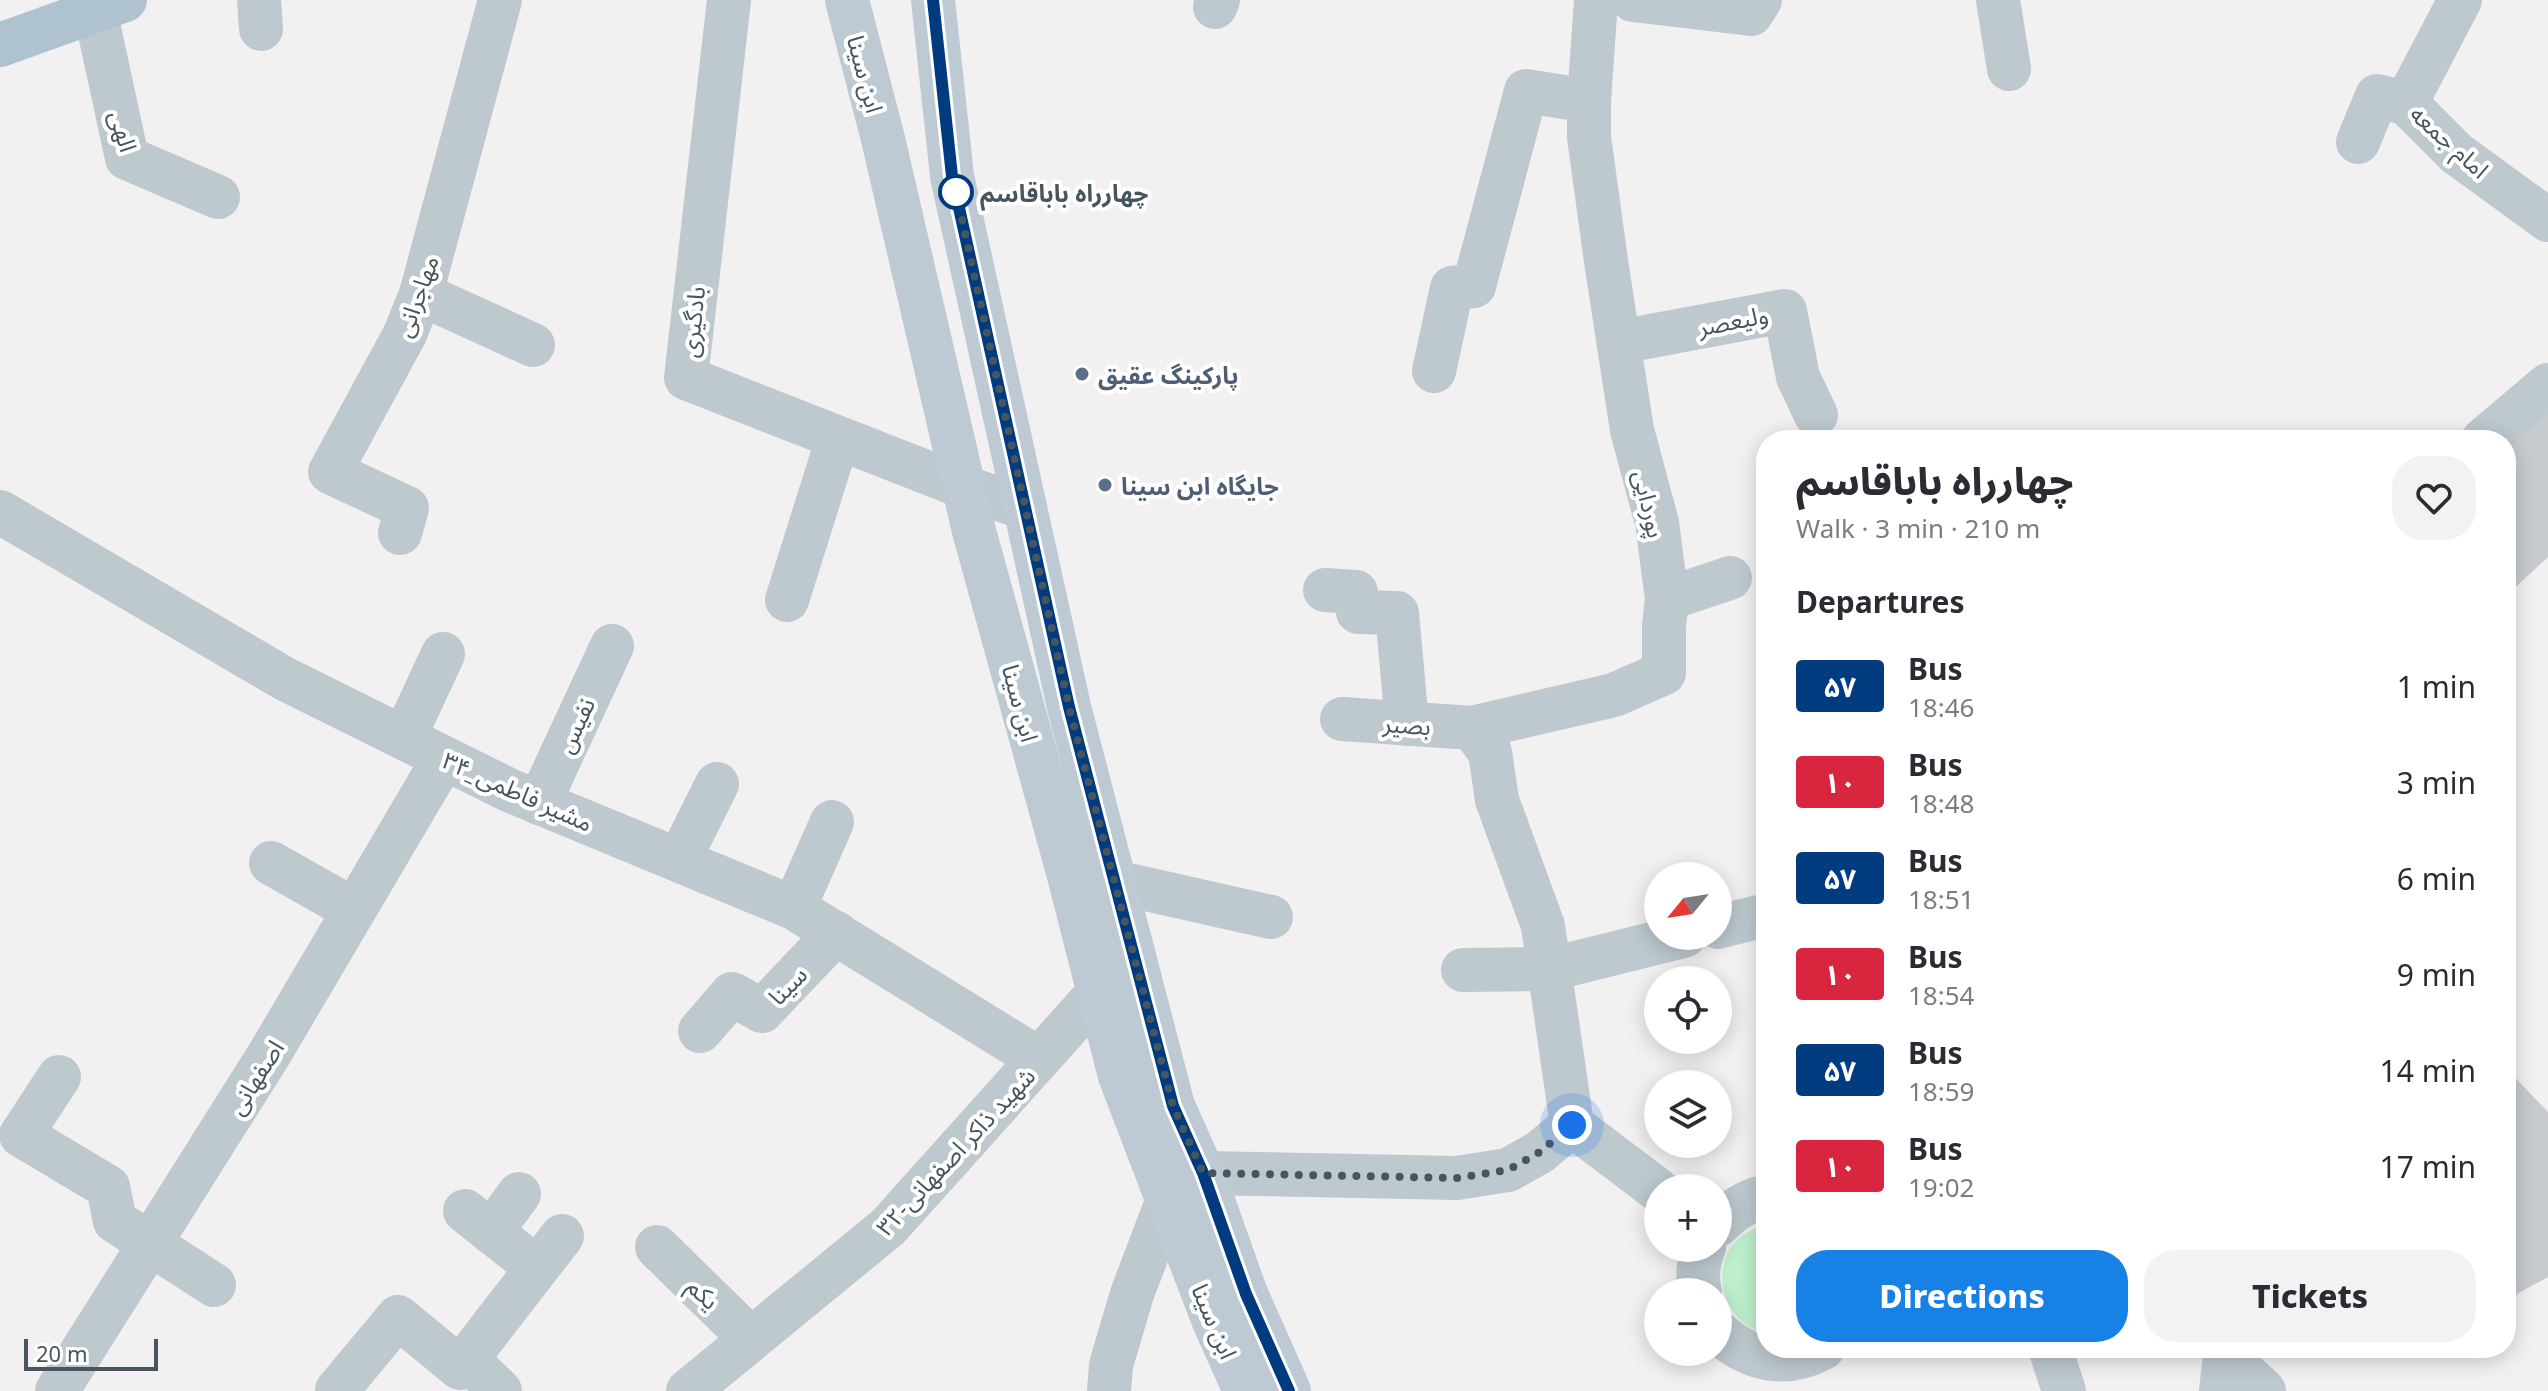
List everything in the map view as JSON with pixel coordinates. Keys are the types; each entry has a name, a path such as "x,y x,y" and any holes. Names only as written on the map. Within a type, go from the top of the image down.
{"main road":[{"name":"ابن سینا","path":"933,0 952,176 1069,707 1173,1106 1203,1173 1246,1294 1289,1391"},
{"path":"0,45 110,5"},
{"name":"ابن سینا","path":"839,7 883,139 974,531 1120,1076 1213,1319 1245,1391"}],"street":[{"name":"مهاجرانی","path":"400,533 407,508 330,472 405,334 421,294 500,0"},
{"name":"بادگیری","path":"729,0 686,378 1025,508"},
{"name":"پوردایی","path":"1472,728 1614,695 1664,673 1667,599 1657,523 1632,430 1606,261 1589,119 1596,0"},
{"path":"1633,0 1751,14 1760,0"},
{"path":"1998,0 2009,69"},
{"name":"امام جمعه","path":"2460,0 2406,103 2456,153 2548,220"},
{"name":"الهی","path":"110,5 127,158 218,197"},
{"path":"1434,371 1452,288 1474,286 1526,91 1589,119"},
{"path":"2358,142 2377,96 2406,103"},
{"path":"421,294 533,345"},
{"name":"ولیعصر","path":"1619,342 1785,311 1798,377 1816,415"},
{"path":"2495,430 2548,385"},
{"path":"787,600 838,438"},
{"name":"۳۴_مشیر فاطمی","path":"0,512 285,679 539,803 794,908 1039,1059"},
{"path":"1667,599 1730,578"},
{"path":"1325,590 1356,592 1358,612 1397,613 1407,724"},
{"name":"نفیس","path":"539,803 612,646"},
{"path":"404,738 443,654"},
{"name":"بصیر","path":"1342,719 1472,728"},
{"path":"1472,728 1490,752 1497,800 1543,926 1572,1125 1644,1179"},
{"name":"اصفهانی","path":"57,1391 270,1053 444,758"},
{"path":"679,860 717,784"},
{"path":"794,908 832,822"},
{"path":"271,863 354,910"},
{"path":"1115,882 1271,917"},
{"path":"1732,924 1756,918"},
{"name":"سینا","path":"700,1031 732,994 762,1011 836,933"},
{"path":"1463,970 1551,969 1644,946"},
{"name":"۳۲-شهید ذاکر اصفهانی","path":"688,1391 888,1227 1099,992 1135,959"},
{"path":"59,1077 21,1135 108,1187 115,1221 214,1285"},
{"path":"1109,1391 1111,1365 1132,1294 1168,1199 1203,1173 1457,1178 1508,1170 1540,1152 1572,1125"},
{"path":"337,1390 398,1317 460,1368 549,1252 478,1222 519,1194"},
{"path":"1732,1211 1756,1199"},
{"name":"یکم","path":"657,1247 751,1339"},
{"path":"1732,1344 1756,1357"},
{"path":"1758,1358 1784,1361 1799,1358"},
{"path":"2053,1358 2064,1391"},
{"path":"2221,1391 2225,1358"},
{"path":"2228,1358 2264,1391"},
{"path":"467,1359 500,1391"}],"green space":[{"path":"1756,1229 1756,1329 1734,1312 1732,1278 1722,1278 1725,1262 1732,1262 1733,1245 1746,1233"}],"building":[{"path":"2548,396 2548,557 2516,587 2516,430"},
{"path":"2516,1078 2548,1112 2548,1277 2516,1295"}],"bus line":[{"name":"۵۷","path":"933,0 952,176 1069,707 1173,1106 1203,1173 1246,1294 1289,1391"}],"place":[{"name":"چهارراه باباقاسم","path":"956,192"},
{"name":"پارکینگ عقیق","path":"1082,374"},
{"name":"جایگاه ابن سینا","path":"1105,485"}],"route":[{"path":"956,192 1069,707 1173,1106 1203,1173 1457,1178 1508,1170 1540,1152 1572,1125"}]}
